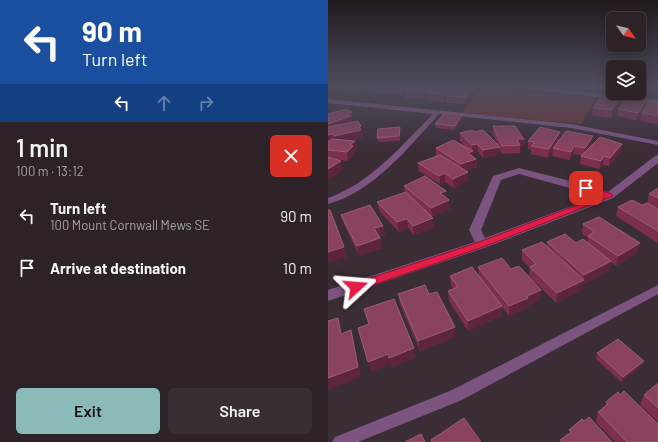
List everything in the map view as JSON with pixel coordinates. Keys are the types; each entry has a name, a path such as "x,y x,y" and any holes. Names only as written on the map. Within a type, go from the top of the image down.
{"street":[{"path":"328,296 482,244 609,196 658,158"},
{"path":"482,244 475,230 497,178 506,174 519,171 586,188 609,196"}],"lane":[{"path":"388,108 571,126 658,143"},
{"path":"328,201 353,190 386,165 437,113"},
{"path":"340,442 457,396 658,289"}],"shaded area":[{"path":"465,108 591,108 581,124 461,113"}],"building":[{"path":"593,108 613,108 612,110"},
{"path":"619,108 642,108 638,113 618,109"},
{"path":"645,108 658,108 658,116 642,113"},
{"path":"346,109 352,112 346,114 351,116 328,124 328,114"},
{"path":"445,113 462,115 455,126 435,124"},
{"path":"358,121 361,126 359,127 361,130 334,136 333,134 328,135 328,127"},
{"path":"493,126 515,126 524,139 517,139 520,145 502,146"},
{"path":"400,127 399,136 377,138 378,129"},
{"path":"540,127 560,132 549,149 531,146 535,142 528,141"},
{"path":"472,130 474,132 483,130 500,147 483,150 477,144 472,145 460,133"},
{"path":"566,131 593,136 585,148 574,146 571,152 553,148"},
{"path":"600,137 622,144 610,158 604,156 601,161 581,156"},
{"path":"332,139 355,141 350,145 353,146 347,152 328,150 328,141"},
{"path":"453,140 473,151 468,153 476,159 461,164 436,148"},
{"path":"440,155 468,172 453,179 445,173 439,176 418,163"},
{"path":"328,157 341,161 328,169"},
{"path":"425,176 446,191 440,193 449,200 431,208 404,186"},
{"path":"658,188 658,198 649,194"},
{"path":"406,192 433,218 413,226 407,219 397,222 377,202"},
{"path":"632,200 642,205 647,203 658,209 658,231 618,207"},
{"path":"370,205 383,226 374,228 380,238 357,246 341,215"},
{"path":"328,210 330,210 344,247 328,252"},
{"path":"599,217 640,243 618,256 588,236 595,232 583,224"},
{"path":"565,234 576,243 583,239 611,261 584,275 547,242"},
{"path":"542,242 584,280 557,293 530,267 536,264 522,250"},
{"path":"502,258 511,269 519,266 541,290 527,296 528,298 509,306 478,267"},
{"path":"472,267 502,306 468,321 448,291 458,287 450,276"},
{"path":"425,285 429,294 437,292 455,327 418,341 398,294"},
{"path":"394,299 414,348 389,358 388,354 368,362 358,328 369,324 364,309"},
{"path":"338,318 341,334 351,330 358,367 328,378 328,321"},
{"path":"618,339 644,361 623,377 597,353"},
{"path":"658,383 658,408 644,395"},
{"path":"624,391 658,424 658,442 627,442 598,412 608,404 606,402 618,392 620,395"},
{"path":"589,417 612,442 562,442 560,440 571,432 569,430 582,419 584,421"},
{"path":"464,418 481,442 432,442 431,440"},
{"path":"421,434 425,442 405,442"}],"route":[{"path":"356,287 482,244 609,196 586,188"}]}
